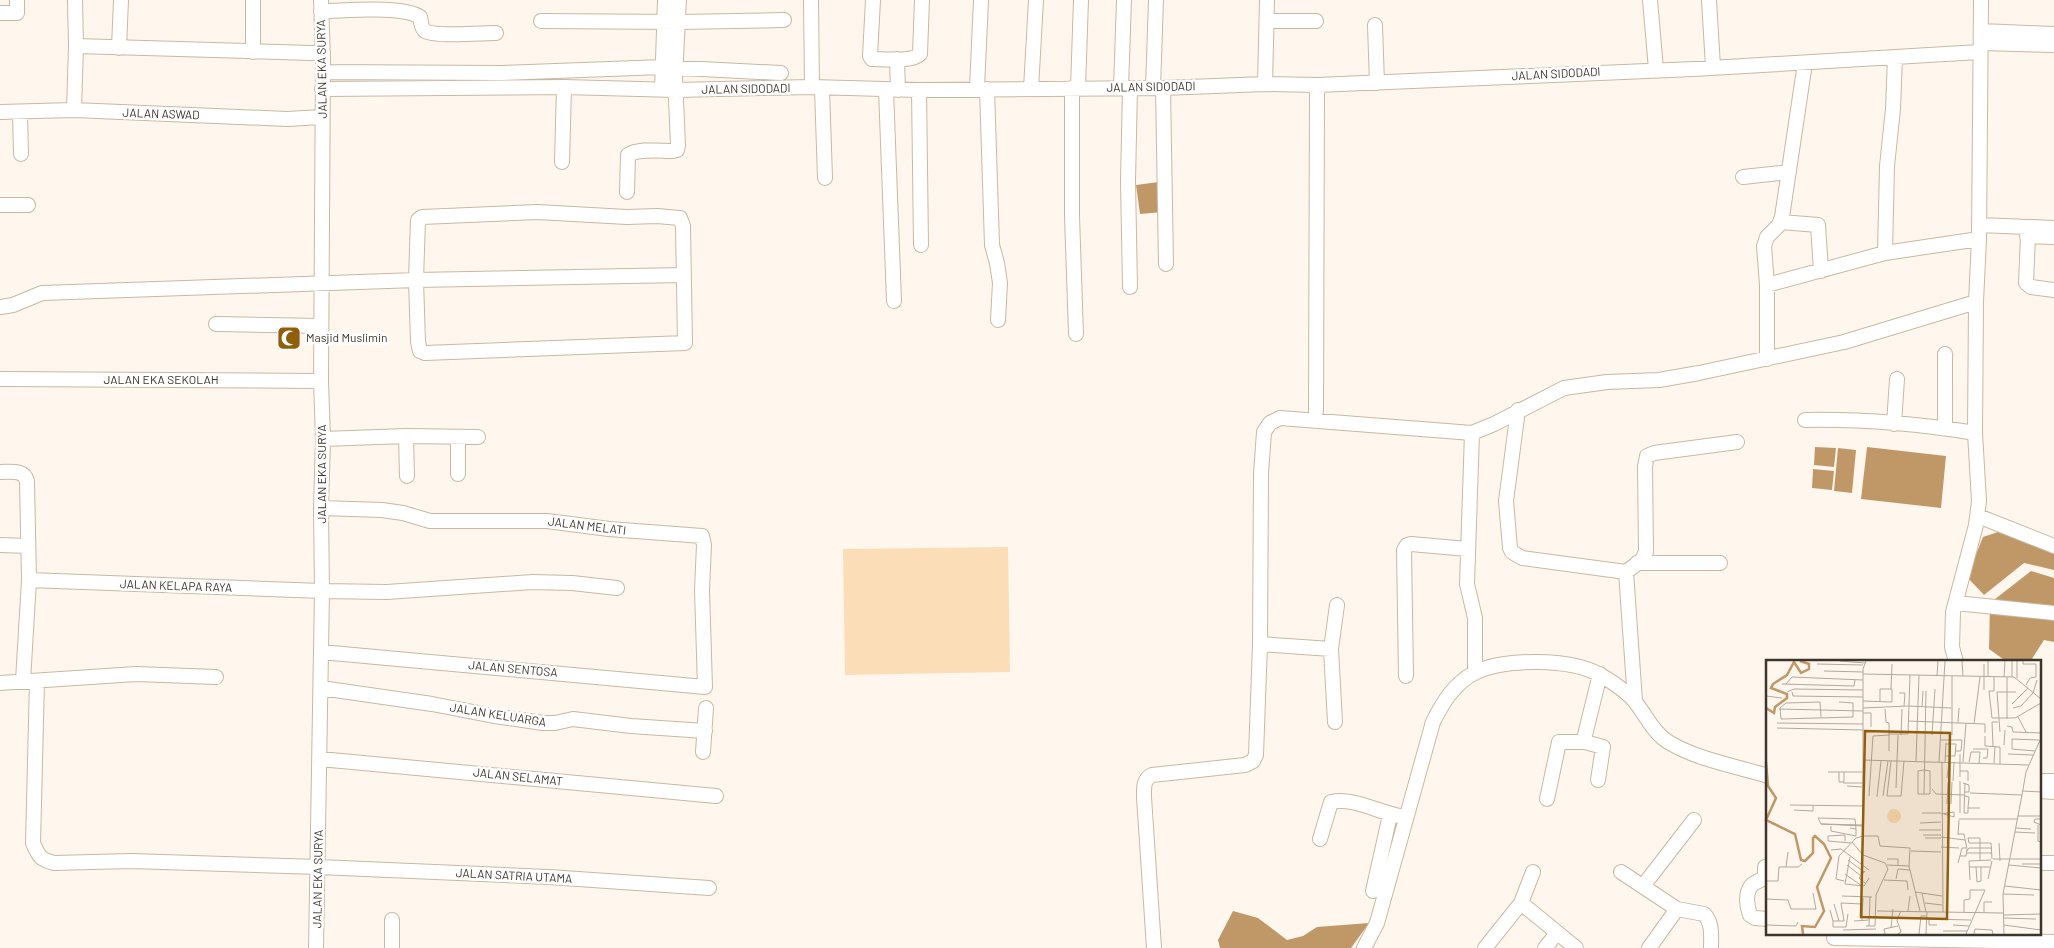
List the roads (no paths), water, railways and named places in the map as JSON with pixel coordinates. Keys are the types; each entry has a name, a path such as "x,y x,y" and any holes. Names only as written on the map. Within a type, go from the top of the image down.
{"street":[{"path":"0,13 17,13 18,0"},
{"path":"74,110 75,0"},
{"path":"119,48 121,0"},
{"path":"253,0 253,52"},
{"path":"627,192 628,155 630,153 673,152 677,150 678,146 676,90 670,68 664,21 665,0"},
{"path":"662,90 670,68 679,22 679,0"},
{"path":"811,0 825,178"},
{"path":"872,0 870,56 872,59 916,57 920,54 922,0"},
{"path":"981,0 982,89 992,245 998,262 1000,283 998,320"},
{"path":"1031,89 1036,0"},
{"path":"1076,334 1072,216 1075,88 1081,0"},
{"path":"1124,0 1130,287"},
{"path":"1156,0 1166,264"},
{"path":"1265,84 1267,0"},
{"path":"1650,0 1656,69"},
{"path":"1710,0 1713,67"},
{"path":"1956,660 1951,633 1956,603 1978,516 1975,433 1981,0"},
{"path":"321,5 414,13 420,16 422,28 426,32 440,34 496,33"},
{"name":"JALAN EKA SURYA","path":"316,948 319,867 323,439 321,284 323,52 321,5"},
{"path":"542,21 679,22 784,20"},
{"path":"1267,21 1316,21"},
{"path":"1375,25 1377,83"},
{"path":"2015,38 2054,34"},
{"path":"2015,38 2054,45"},
{"name":"JALAN SIDODADI","path":"322,89 564,87 662,90 817,88 919,90 1158,88 1265,84 1317,85 1805,63 1895,57 1980,42 2015,38"},
{"path":"76,46 253,52 323,52"},
{"path":"1885,253 1887,166 1893,109 1895,57"},
{"path":"894,302 892,90 896,59"},
{"path":"1767,359 1765,240 1770,232 1781,222 1805,63"},
{"path":"323,72 500,73 670,68 781,73"},
{"path":"1316,411 1317,85"},
{"path":"562,162 564,87"},
{"path":"919,90 921,245"},
{"name":"JALAN ASWAD","path":"0,112 20,113 74,110 288,119 322,117"},
{"path":"20,113 21,154"},
{"path":"1743,177 1789,172"},
{"path":"0,206 28,205"},
{"path":"537,212 680,218 684,275 685,343 425,353 418,348 416,280 418,220 422,217 537,212"},
{"path":"1781,222 1818,225 1821,271"},
{"path":"1767,285 1885,253 1979,233 2054,228"},
{"path":"1979,233 2054,237"},
{"path":"2028,236 2026,283 2031,287 2054,290"},
{"path":"0,307 12,305 42,293 416,280 684,275"},
{"path":"1154,948 1144,797 1145,783 1148,777 1245,765 1253,761 1256,755 1260,644 1261,474 1264,432 1270,423 1280,418 1472,433 1564,388 1607,382 1659,380 1767,359 1853,340 1976,302"},
{"path":"216,324 322,326"},
{"path":"1945,354 1945,428"},
{"name":"JALAN EKA SEKOLAH","path":"0,379 321,381"},
{"path":"1894,424 1897,379"},
{"path":"1518,410 1506,501 1510,548 1512,552 1522,558 1631,568 1720,563"},
{"path":"1805,420 1855,420 1945,428 1975,433"},
{"path":"1472,433 1467,584 1475,618 1475,673"},
{"path":"323,439 406,436 478,437"},
{"path":"406,436 407,476"},
{"path":"458,437 458,474"},
{"path":"1631,568 1645,556 1646,552 1645,466 1647,456 1654,453 1737,442"},
{"path":"0,472 23,474 27,481 29,580 23,681"},
{"name":"JALAN MELATI","path":"321,508 382,510 403,513 430,521 547,521 609,530 702,536 704,545 702,590 705,687"},
{"path":"1978,516 2054,546"},
{"path":"1406,676 1404,550 1407,545 1411,544 1467,549"},
{"path":"0,545 28,546"},
{"path":"1631,568 1635,701"},
{"name":"JALAN KELAPA RAYA","path":"29,580 387,592 532,582 572,583 617,588"},
{"path":"1956,603 2054,613"},
{"path":"1335,722 1331,649 1337,606"},
{"path":"1260,644 1331,649"},
{"name":"JALAN SENTOSA","path":"321,652 705,687"},
{"path":"1364,948 1377,924 1433,722 1445,699 1460,684 1475,673 1518,662 1576,665 1600,674 1635,701 1650,724 1669,743 1690,753 1766,775"},
{"path":"0,683 136,674 216,677"},
{"path":"1584,742 1584,735 1600,674"},
{"name":"JALAN SATRIA UTAMA","path":"37,681 33,843 40,858 54,863 131,861 319,867 549,877 708,888"},
{"name":"JALAN KELUARGA","path":"321,688 543,723 555,723 573,719 631,726 705,731"},
{"path":"703,752 706,708"},
{"path":"1547,799 1559,742 1584,742 1603,747 1598,780"},
{"name":"JALAN SELAMAT","path":"320,759 716,796"},
{"path":"1320,839 1330,802 1347,800 1390,815 1406,817"},
{"path":"1372,891 1390,815"},
{"path":"1643,886 1694,820"},
{"path":"1765,867 1765,877 1751,886 1747,903 1750,915 1755,918 1766,918"},
{"path":"1485,948 1521,903 1533,872"},
{"path":"1621,872 1677,909 1704,914 1711,928 1711,947"},
{"path":"1521,903 1576,948"},
{"path":"1649,948 1677,909"},
{"path":"392,920 392,948"},
{"path":"1545,948 1557,933"},
{"path":"1833,940 1904,944 1971,938 2010,945 2054,942"}],"place":[{"name":"Masjid Muslimin","path":"289,338"}]}
